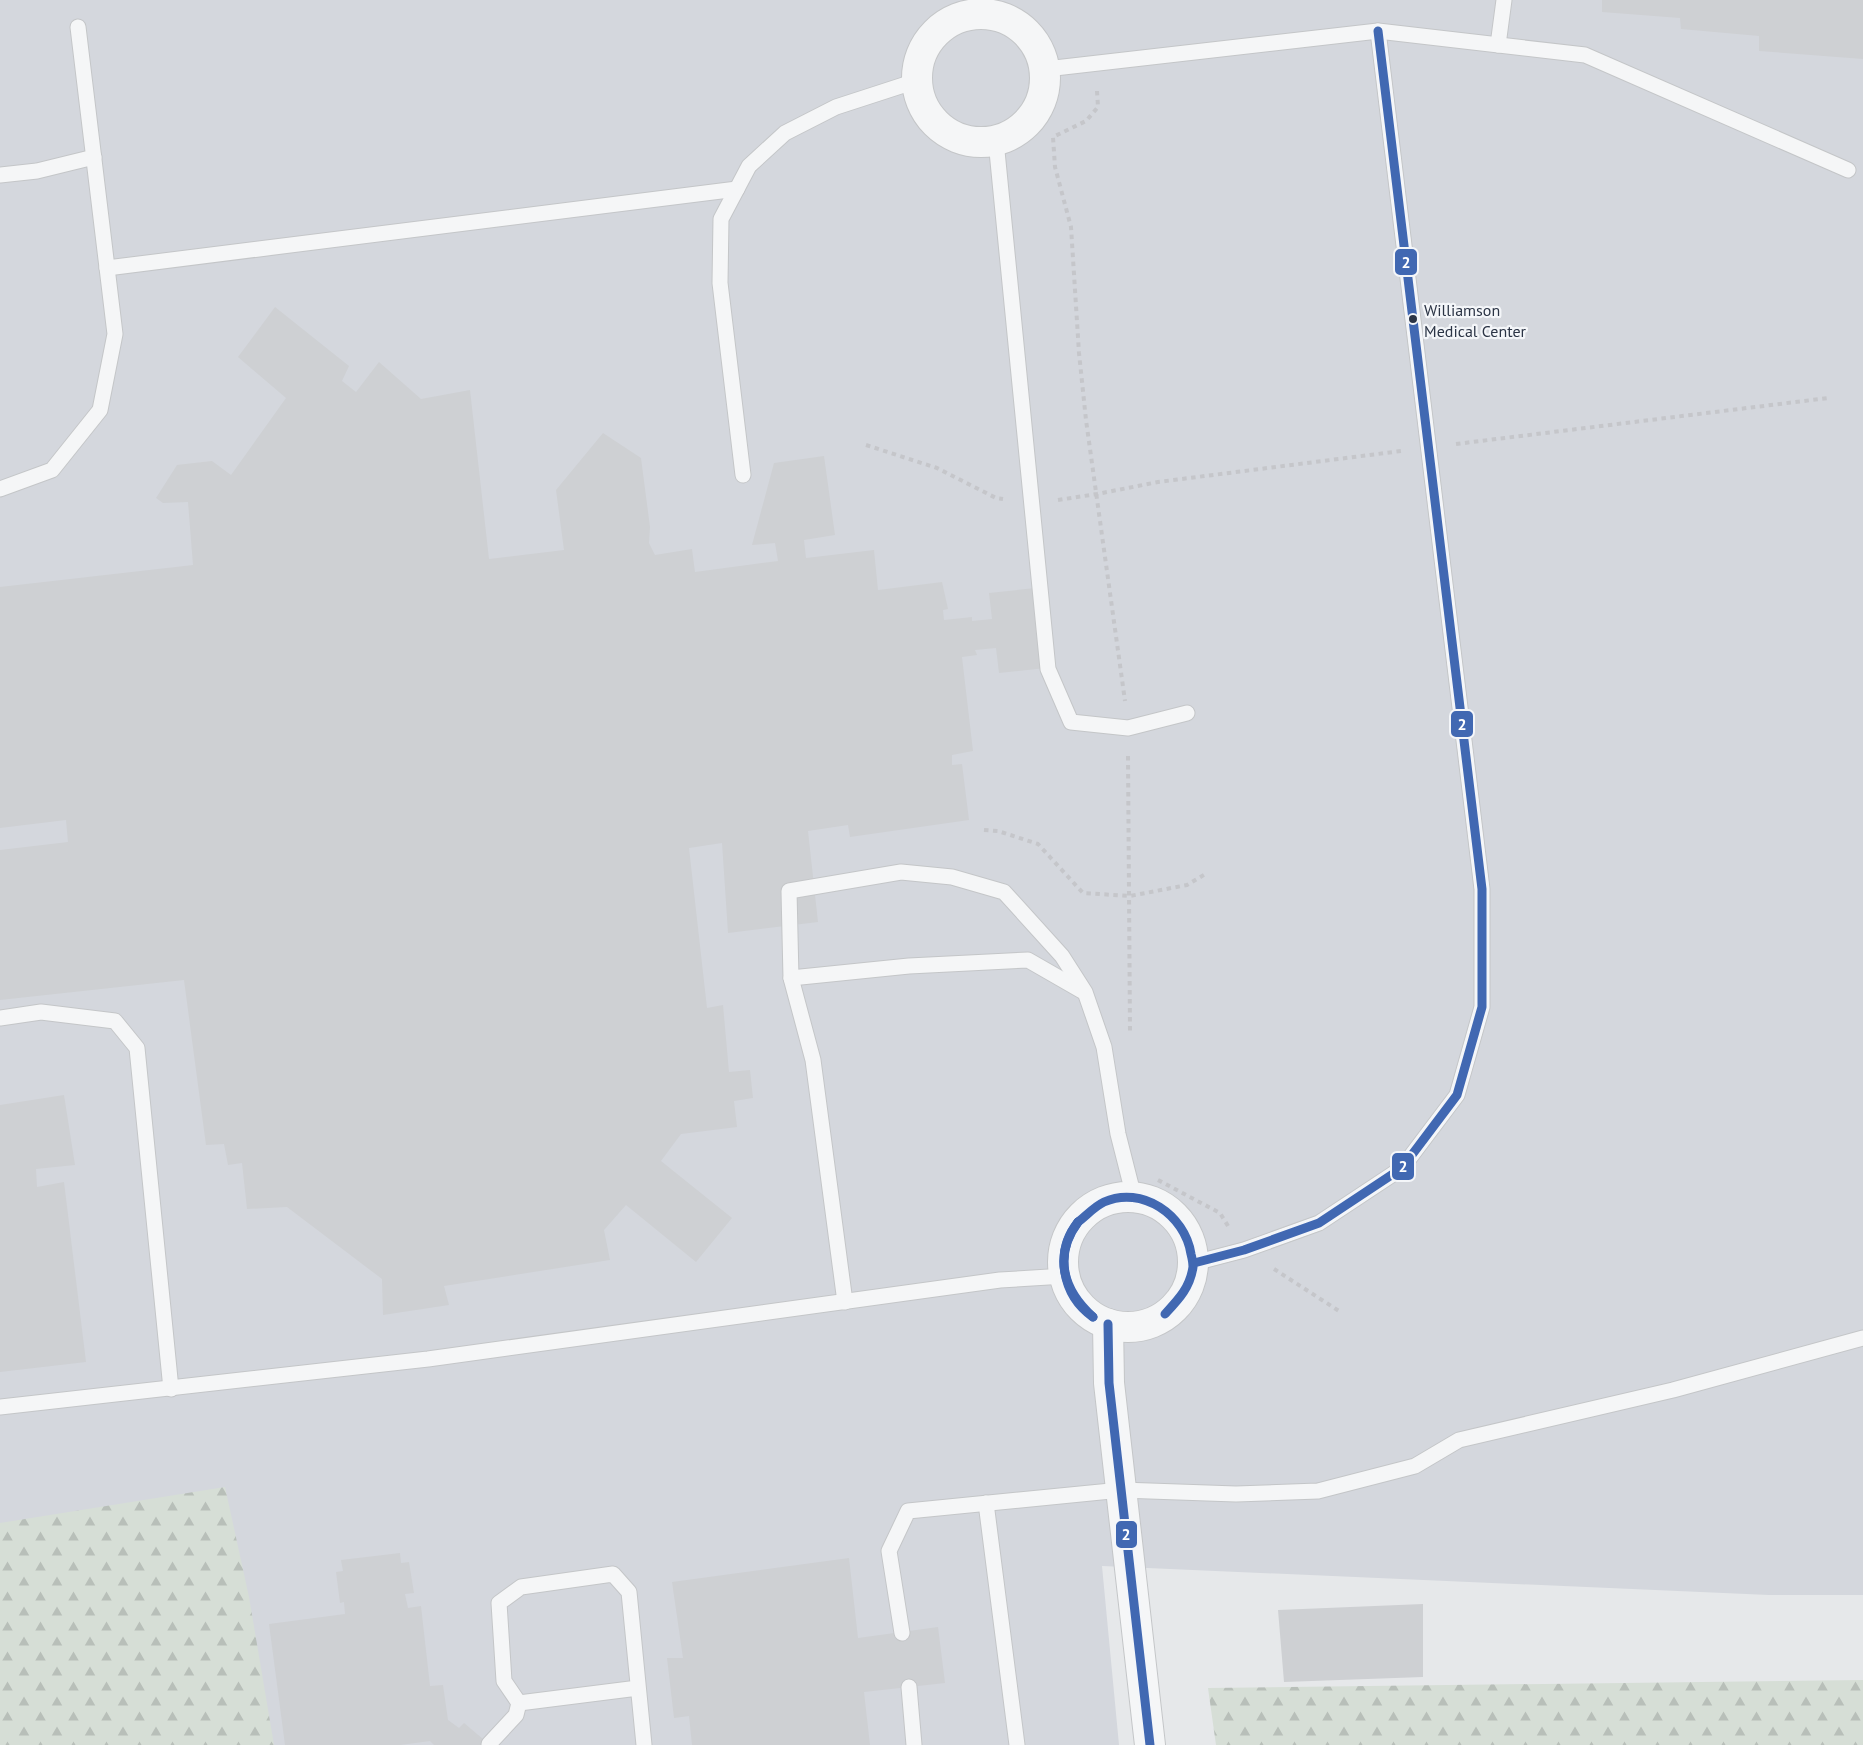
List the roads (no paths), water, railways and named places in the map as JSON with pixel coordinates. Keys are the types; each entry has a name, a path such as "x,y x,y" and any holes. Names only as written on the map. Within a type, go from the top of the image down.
{"street":[{"path":"964,8 992,14 1018,24 1036,43 1046,69 1046,88 1040,106 1029,122 1014,134 996,141 977,143 958,139 942,130 928,116 919,99 916,81 919,58 929,39 964,8"},
{"path":"1134,1197 1157,1204 1177,1218 1189,1239 1194,1263 1189,1287 1176,1307 1156,1321 1133,1328 1108,1324 1093,1317 1080,1306 1070,1292 1065,1276 1064,1252 1072,1229 1088,1211 1110,1200 1134,1197"},
{"path":"1108,1324 1108,1383 1150,1745"}],"lane":[{"path":"1498,45 1504,0"},
{"path":"0,489 52,470 100,410 115,334 78,27"},
{"path":"1194,1263 1244,1250 1319,1223 1402,1168 1457,1095 1482,1007 1482,889 1378,31"},
{"path":"1046,69 1378,31 1585,55 1848,170"},
{"path":"743,475 720,283 721,219 749,166 784,133 836,106 916,81"},
{"path":"996,141 1034,503 1048,669 1071,722 1128,728 1187,713"},
{"path":"0,175 37,171 94,157"},
{"path":"107,268 737,189"},
{"path":"845,1302 813,1060 791,978 789,891 901,872 952,877 1004,892 1062,956 1085,992 1104,1047 1118,1134 1134,1197"},
{"path":"791,978 909,966 1028,960 1085,992"},
{"path":"0,1018 41,1012 115,1021 137,1048 171,1389"},
{"path":"0,1407 428,1359 1000,1280 1065,1276"},
{"path":"902,1633 889,1551 908,1511 1121,1490 1236,1494 1318,1491 1415,1466 1459,1440 1673,1390 1863,1338"},
{"path":"986,1503 1017,1745"},
{"path":"489,1744 516,1715 519,1703 504,1681 499,1603 521,1587 613,1574 629,1592 644,1745"},
{"path":"909,1687 914,1745"},
{"path":"519,1703 638,1688"}],"place":[{"name":"Williamson Medical Center","path":"1413,319"}]}
